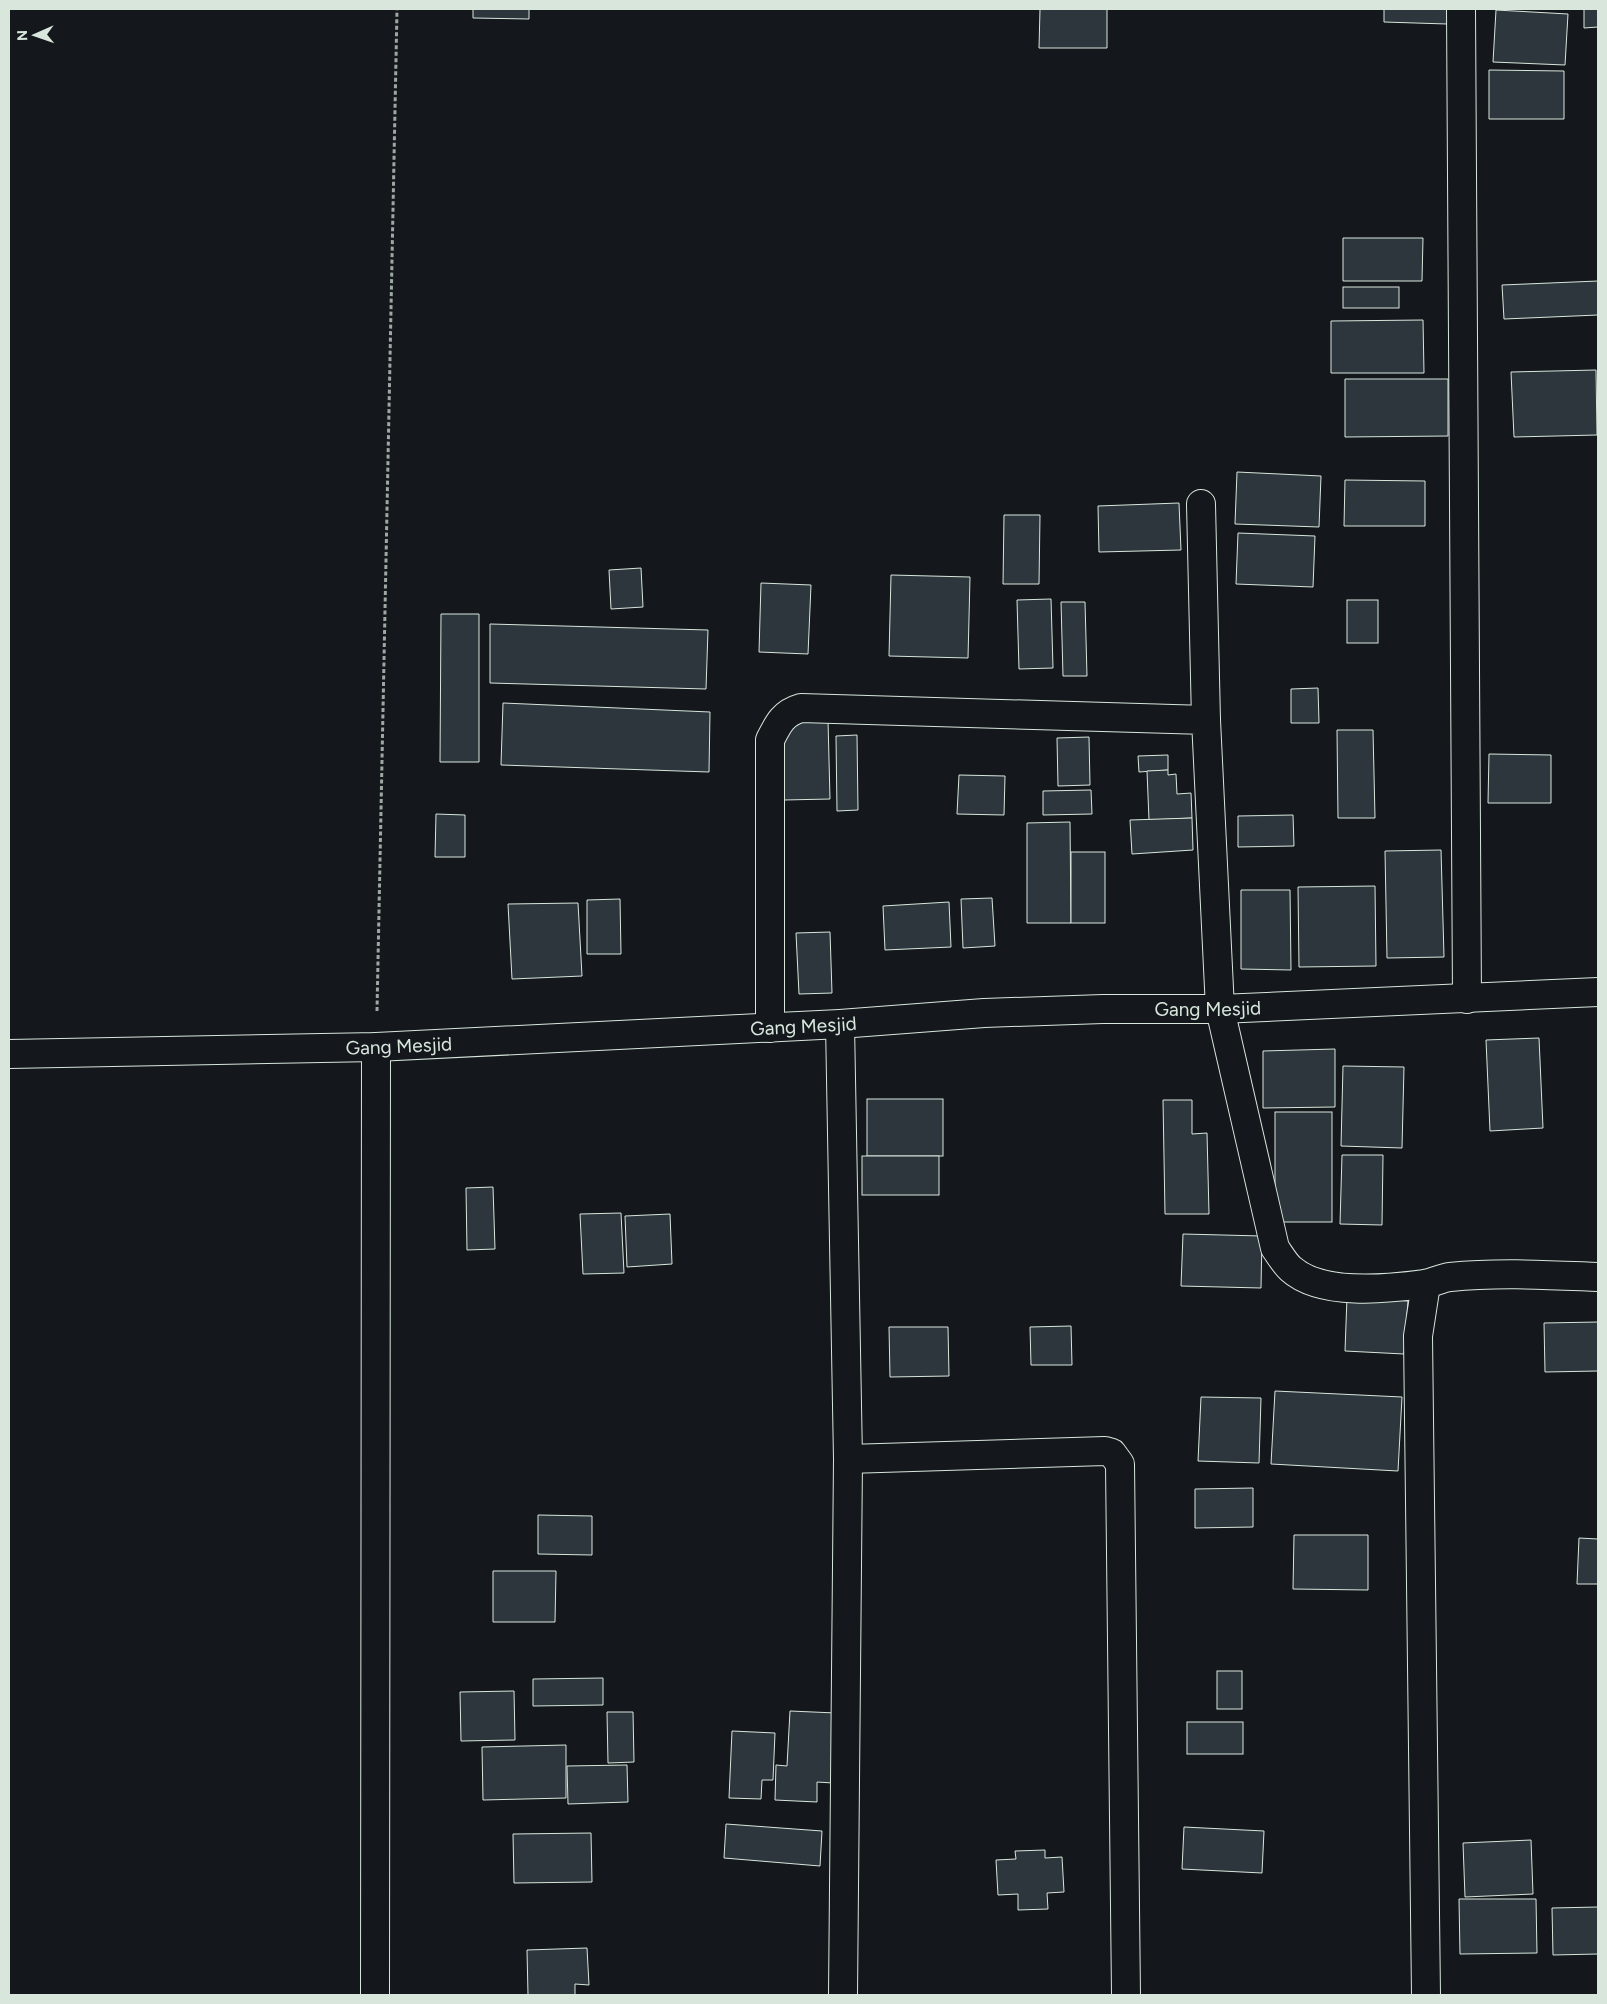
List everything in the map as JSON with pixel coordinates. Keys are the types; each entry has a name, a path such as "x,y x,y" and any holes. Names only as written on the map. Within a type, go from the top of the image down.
{"street":[{"path":"1461,9 1466,999"},
{"path":"1201,504 1206,720 1220,1009 1275,1248 1290,1269 1308,1280 1329,1286 1372,1288 1426,1284 1448,1277 1495,1275 1598,1277"},
{"path":"770,1028 770,740 777,725 789,712 801,708 1206,720"},
{"name":"Gang Mesjid","path":"9,1054 376,1047 770,1028 984,1013 1093,1009 1220,1009 1598,992"},
{"path":"840,1024 848,1459 843,1995"},
{"path":"374,1995 376,1047"},
{"path":"1426,1284 1418,1336 1426,1995"},
{"path":"848,1459 1105,1451 1112,1453 1120,1464 1126,1995"}],"path":[{"path":"376,1047 397,9"}],"building":[{"path":"473,9 529,9 529,19 473,18"},
{"path":"1040,9 1107,9 1107,48 1039,48"},
{"path":"1384,9 1447,9 1447,24 1384,22"},
{"path":"1584,9 1598,9 1598,27 1584,28"},
{"path":"1496,10 1568,14 1565,65 1493,62"},
{"path":"1489,70 1564,71 1564,119 1489,119"},
{"path":"1343,238 1423,238 1422,281 1343,281"},
{"path":"1598,281 1598,315 1504,319 1502,285"},
{"path":"1343,287 1399,287 1399,308 1343,308"},
{"path":"1423,320 1424,373 1331,373 1331,321"},
{"path":"1596,370 1597,435 1514,437 1511,372"},
{"path":"1345,379 1448,379 1448,436 1345,437"},
{"path":"1237,472 1321,476 1319,527 1235,524"},
{"path":"1345,480 1425,481 1425,526 1344,526"},
{"path":"1179,503 1181,550 1099,552 1098,506"},
{"path":"1004,515 1040,515 1039,584 1003,584"},
{"path":"1238,533 1315,536 1313,587 1236,584"},
{"path":"641,568 643,607 611,609 609,570"},
{"path":"891,575 970,577 968,658 889,656"},
{"path":"761,583 811,585 808,654 759,652"},
{"path":"1051,599 1053,668 1019,669 1017,600"},
{"path":"1347,600 1378,600 1378,643 1347,643"},
{"path":"1061,602 1085,602 1087,676 1063,676"},
{"path":"441,614 479,614 479,762 440,762"},
{"path":"490,624 708,630 706,689 490,683"},
{"path":"1318,688 1319,723 1291,723 1291,689"},
{"path":"503,703 710,712 709,772 501,765"},
{"path":"783,720 828,720 830,799 784,800"},
{"path":"1337,730 1373,730 1375,818 1338,818"},
{"path":"857,735 858,810 837,811 836,736"},
{"path":"1089,737 1090,785 1058,786 1057,738"},
{"path":"1489,754 1551,755 1551,803 1488,803"},
{"path":"1168,755 1168,770 1139,772 1138,756"},
{"path":"1168,770 1168,775 1176,774 1177,794 1191,793 1192,818 1149,820 1147,771"},
{"path":"959,775 1005,776 1004,815 957,814"},
{"path":"1091,790 1092,814 1043,815 1043,791"},
{"path":"436,814 465,815 465,857 435,857"},
{"path":"1293,815 1294,846 1238,847 1238,816"},
{"path":"1192,818 1193,850 1132,854 1130,820"},
{"path":"1070,822 1071,923 1027,923 1027,823"},
{"path":"1441,850 1444,957 1387,958 1385,851"},
{"path":"1071,852 1105,852 1105,923 1071,923"},
{"path":"1375,886 1376,966 1299,967 1298,887"},
{"path":"1241,890 1290,890 1291,970 1241,969"},
{"path":"992,898 995,946 963,948 961,899"},
{"path":"620,899 621,954 587,954 587,900"},
{"path":"949,902 951,947 885,950 883,906"},
{"path":"578,903 582,976 512,979 508,904"},
{"path":"830,932 832,993 799,994 796,933"},
{"path":"1539,1038 1543,1128 1490,1131 1486,1040"},
{"path":"1335,1049 1335,1107 1263,1108 1263,1051"},
{"path":"1343,1066 1404,1067 1402,1148 1341,1146"},
{"path":"867,1099 943,1099 943,1156 867,1156"},
{"path":"1163,1100 1192,1100 1192,1134 1207,1133 1209,1214 1165,1214"},
{"path":"1275,1112 1332,1112 1332,1222 1275,1222"},
{"path":"1342,1155 1383,1155 1382,1225 1340,1224"},
{"path":"862,1156 939,1156 939,1195 862,1195"},
{"path":"493,1187 495,1249 467,1250 466,1188"},
{"path":"621,1213 624,1273 583,1274 580,1214"},
{"path":"670,1214 672,1264 627,1267 625,1216"},
{"path":"1183,1234 1262,1236 1261,1288 1181,1286"},
{"path":"1347,1297 1408,1301 1404,1354 1345,1351"},
{"path":"1598,1322 1598,1371 1545,1372 1544,1323"},
{"path":"1071,1326 1072,1365 1031,1365 1030,1327"},
{"path":"889,1327 948,1327 949,1376 890,1377"},
{"path":"1275,1391 1402,1397 1398,1471 1271,1464"},
{"path":"1201,1397 1261,1398 1259,1463 1198,1461"},
{"path":"1253,1488 1253,1527 1195,1528 1195,1489"},
{"path":"538,1515 592,1516 592,1555 538,1554"},
{"path":"1294,1535 1368,1535 1368,1590 1293,1589"},
{"path":"1579,1538 1598,1539 1598,1584 1577,1584"},
{"path":"493,1571 556,1571 555,1622 493,1622"},
{"path":"1217,1671 1242,1671 1242,1709 1217,1709"},
{"path":"603,1678 603,1705 533,1706 533,1679"},
{"path":"514,1691 515,1740 461,1741 460,1692"},
{"path":"790,1711 836,1713 833,1783 817,1782 817,1802 775,1800 776,1765 787,1766"},
{"path":"607,1712 633,1712 634,1762 608,1763"},
{"path":"1187,1722 1243,1722 1243,1754 1187,1754"},
{"path":"732,1731 775,1733 773,1780 762,1780 761,1799 729,1798"},
{"path":"566,1745 566,1798 483,1800 482,1747"},
{"path":"627,1765 628,1802 568,1804 567,1766"},
{"path":"726,1824 822,1831 820,1866 724,1858"},
{"path":"1184,1827 1264,1831 1262,1873 1182,1869"},
{"path":"591,1833 592,1882 514,1883 513,1834"},
{"path":"1531,1840 1533,1894 1465,1897 1463,1843"},
{"path":"1045,1850 1045,1858 1062,1857 1064,1892 1047,1893 1048,1909 1018,1910 1018,1894 998,1895 996,1860 1016,1859 1015,1851"},
{"path":"1459,1899 1536,1899 1537,1953 1460,1954"},
{"path":"1598,1907 1598,1954 1553,1955 1552,1908"},
{"path":"587,1948 589,1985 575,1984 575,1995 528,1995 527,1950"}]}
